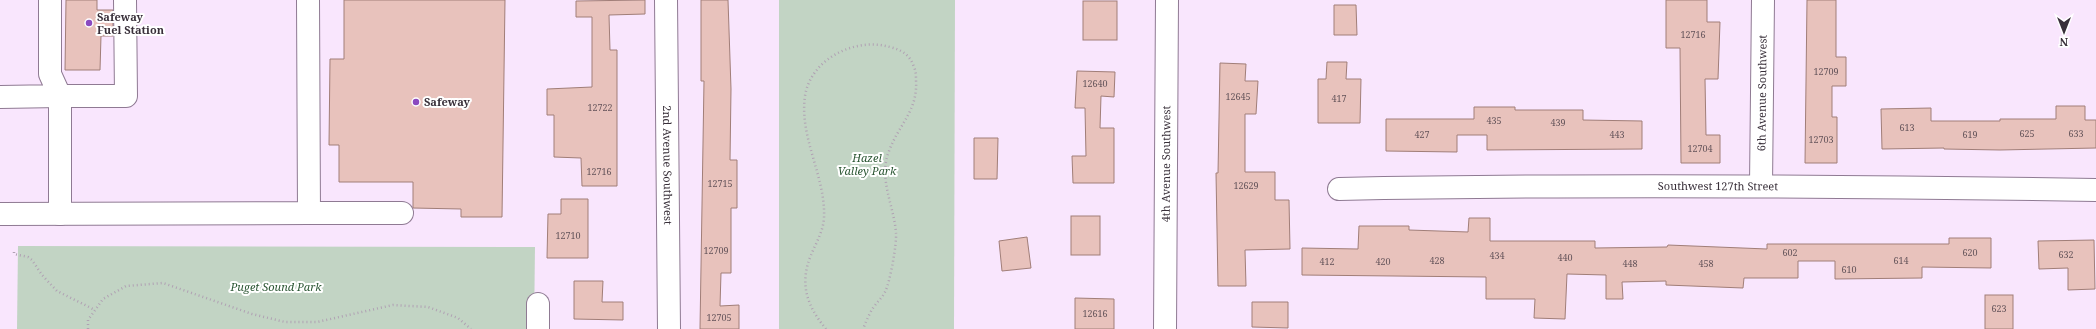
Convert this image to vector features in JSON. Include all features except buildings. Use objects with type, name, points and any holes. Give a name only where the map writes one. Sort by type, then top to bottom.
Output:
[{"type":"street","points":[[50,0],[50,74],[60,96],[60,214]]},
{"type":"street","points":[[0,97],[126,96],[125,0]]},
{"type":"street","points":[[308,0],[309,213]]},
{"type":"street","name":"2nd Avenue Southwest","points":[[666,0],[669,329]]},
{"type":"street","name":"4th Avenue Southwest","points":[[1165,329],[1167,0]]},
{"type":"street","name":"6th Avenue Southwest","points":[[1761,185],[1763,0]]},
{"type":"street","name":"Southwest 127th Street","points":[[1339,189],[1496,186],[1761,185],[2096,190]]},
{"type":"street","points":[[0,214],[402,213]]},
{"type":"street","points":[[538,304],[538,329]]},
{"type":"path","points":[[826,329],[809,305],[804,289],[804,275],[811,255],[819,240],[824,219],[823,202],[804,113],[806,94],[813,77],[822,63],[836,53],[850,47],[871,44],[894,48],[908,55],[915,68],[916,88],[914,105],[889,151],[885,168],[885,178],[896,234],[888,285],[886,291],[872,309],[863,329]]},
{"type":"path","points":[[14,252],[14,254],[28,257],[32,260],[42,275],[57,291],[95,310]]},
{"type":"path","points":[[88,329],[88,320],[103,299],[126,286],[163,283],[252,314],[285,322],[317,322],[357,311],[393,305],[428,307],[458,318],[471,329]]},
{"type":"green space","name":"Hazel Valley Park","points":[[779,0],[955,0],[954,329],[779,329]]},
{"type":"green space","name":"Puget Sound Park","points":[[18,246],[535,247],[534,329],[17,329]]},
{"type":"place","name":"Safeway Fuel Station","points":[[89,23]]},
{"type":"place","name":"Safeway","points":[[416,102]]}]
